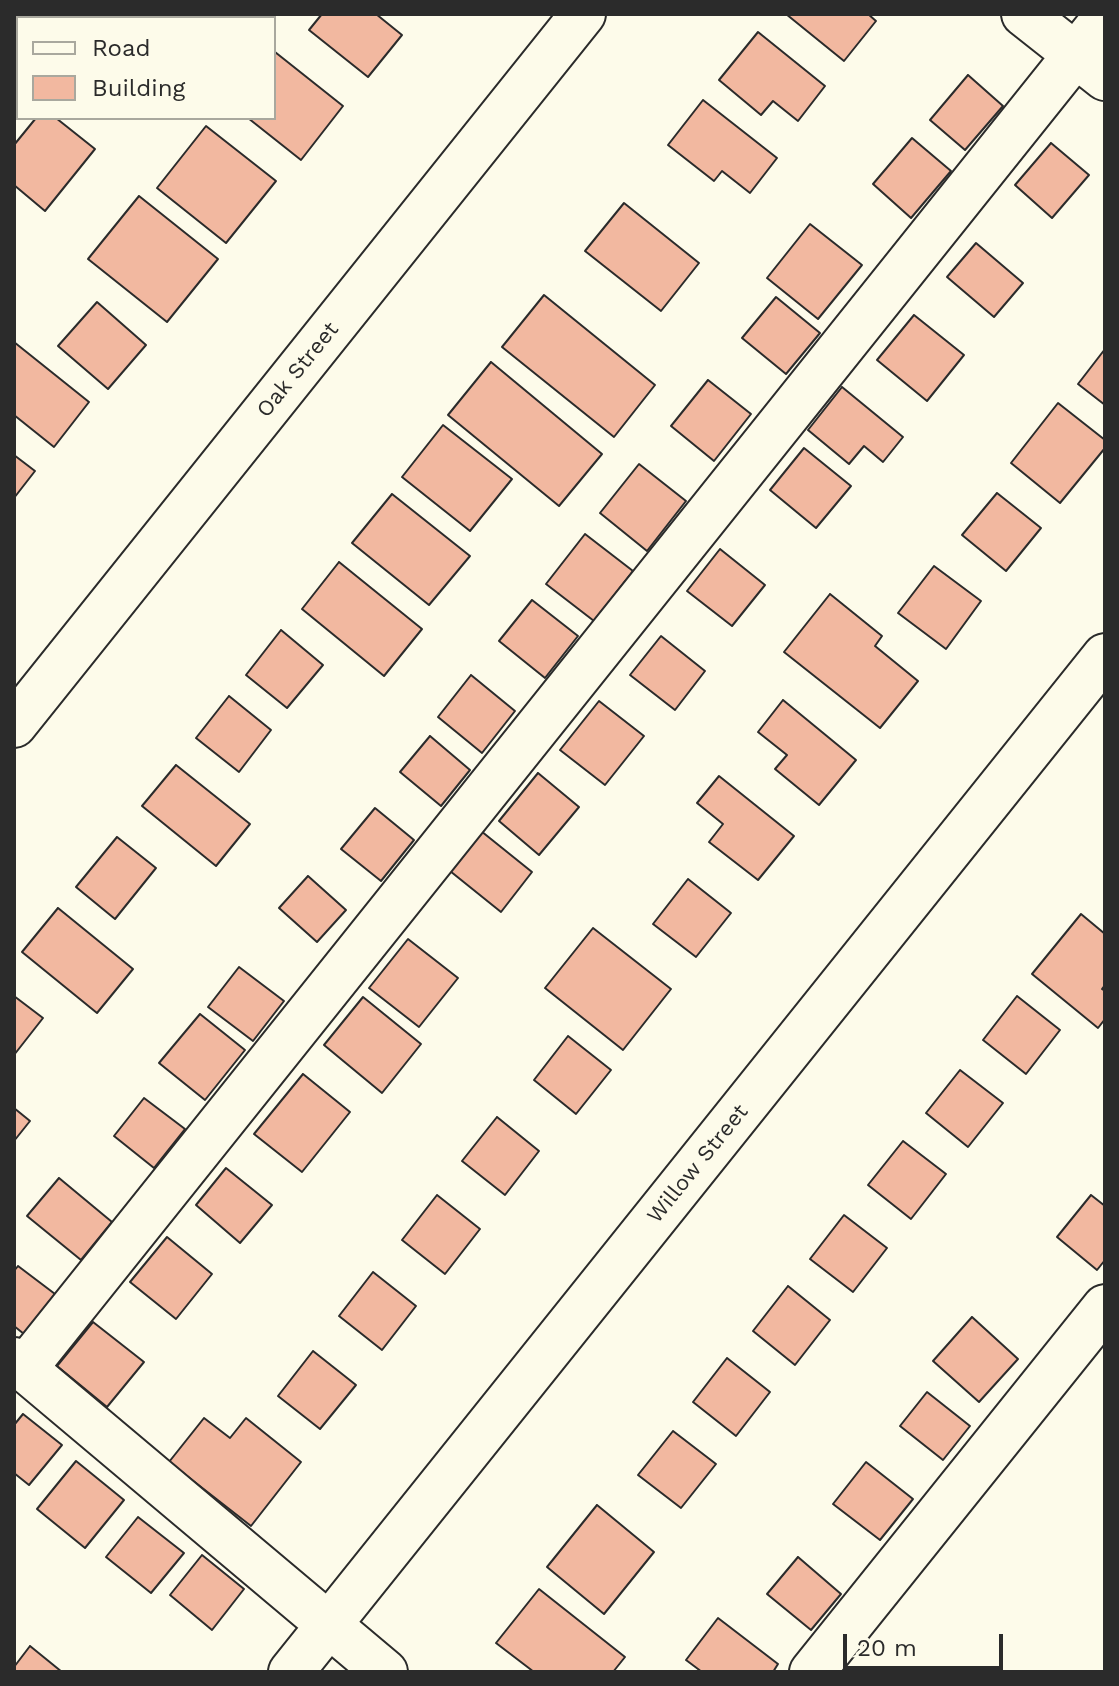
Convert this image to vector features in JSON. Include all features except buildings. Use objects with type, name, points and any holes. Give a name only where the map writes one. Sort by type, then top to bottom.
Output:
[{"type":"street","name":"Oak Street","points":[[14,725],[583,14]]},
{"type":"street","points":[[1024,14],[1090,67]]},
{"type":"street","points":[[385,1672],[19,1365],[1090,67],[1105,18]]},
{"type":"street","name":"Willow Street","points":[[291,1672],[1105,656]]},
{"type":"street","points":[[812,1672],[1105,1307]]}]
